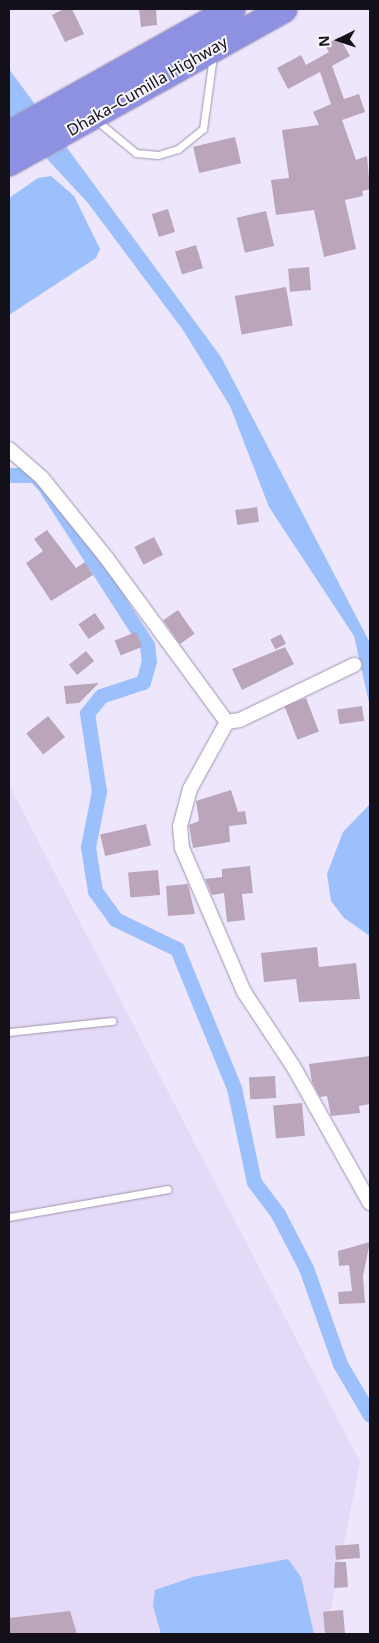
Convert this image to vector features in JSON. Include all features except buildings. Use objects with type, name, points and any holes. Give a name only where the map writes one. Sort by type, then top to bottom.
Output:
[{"type":"highway","name":"Dhaka–Cumilla Highway","points":[[9,134],[232,9]]},
{"type":"highway","name":"Dhaka–Cumilla Highway","points":[[13,161],[284,9]]},
{"type":"street","points":[[9,450],[42,478],[105,556],[227,722]]},
{"type":"street","points":[[227,722],[240,720],[354,665]]},
{"type":"street","points":[[227,722],[190,789],[180,826],[182,848],[244,992],[293,1066],[370,1203]]},
{"type":"lane","points":[[83,122],[136,153],[158,155],[178,149],[203,129],[214,48]]},
{"type":"lane","points":[[9,1032],[112,1021]]},
{"type":"lane","points":[[9,1218],[168,1189]]},
{"type":"shaded area","points":[[9,785],[360,1462],[326,1634],[9,1634]]},
{"type":"water","points":[[9,69],[221,357],[370,643],[370,707],[354,636],[269,507],[230,406],[183,330],[88,203],[9,118]]},
{"type":"water","points":[[51,176],[74,196],[100,249],[96,258],[9,315],[9,198],[38,178]]},
{"type":"water","points":[[370,804],[370,936],[344,918],[331,901],[327,874],[343,832]]},
{"type":"water","points":[[288,1559],[301,1577],[314,1634],[161,1634],[153,1606],[155,1590],[193,1577]]},
{"type":"waterway","points":[[9,475],[35,475],[44,485],[147,645],[149,661],[143,682],[101,696],[87,713],[99,791],[88,847],[95,891],[115,919],[177,949],[234,1088],[254,1182],[278,1214],[306,1268],[340,1364],[370,1415]]}]
